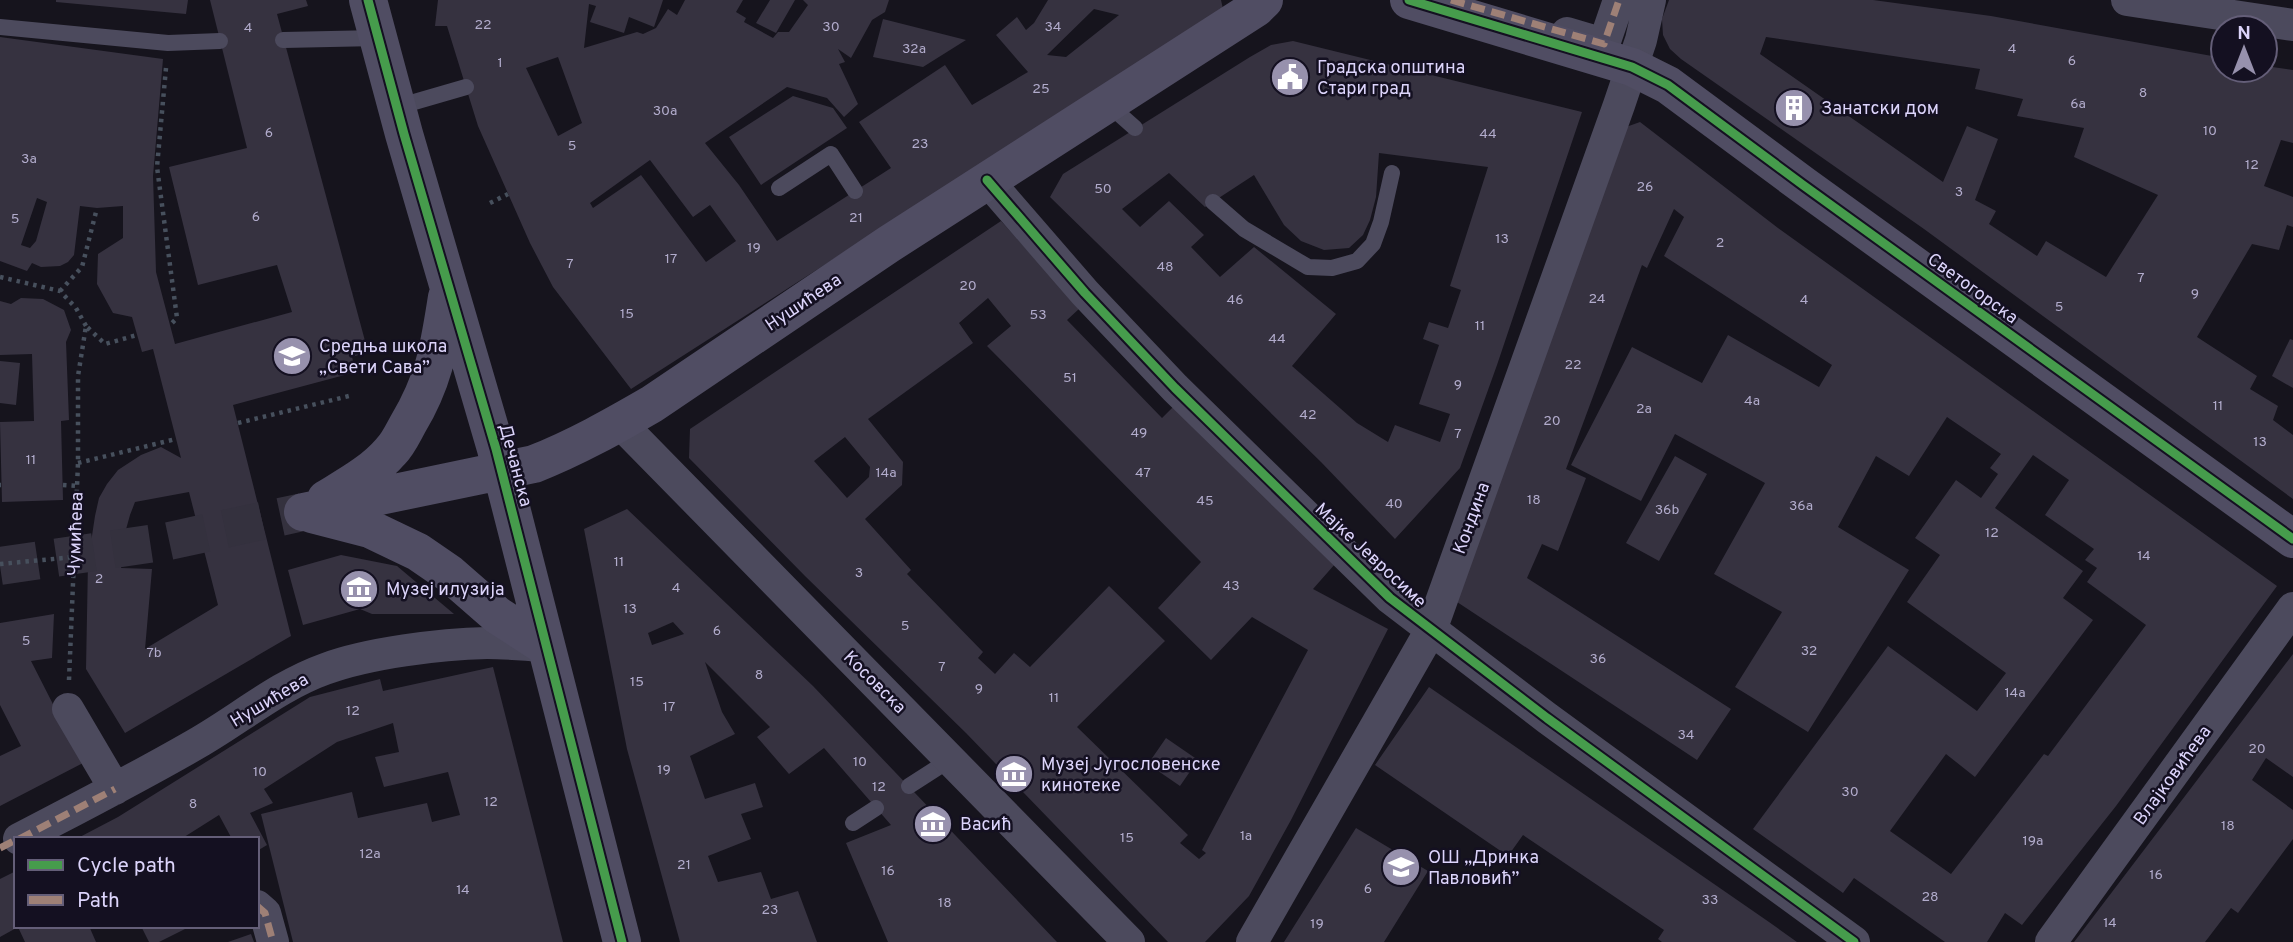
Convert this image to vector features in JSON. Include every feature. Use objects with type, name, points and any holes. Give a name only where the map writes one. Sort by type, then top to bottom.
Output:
[{"type":"street","name":"Дечанска","points":[[368,0],[502,471],[622,942]]},
{"type":"street","name":"Нушићева","points":[[303,512],[502,471],[553,456],[620,423],[652,404],[885,237],[987,180],[1256,8],[1264,0]]},
{"type":"street","name":"Светогорска","points":[[1409,0],[1632,67],[1658,78],[2293,539]]},
{"type":"street","points":[[1451,0],[1604,44],[1619,0]]},
{"type":"street","name":"Кондина","points":[[1252,942],[1431,630],[1632,67],[1650,0]]},
{"type":"street","points":[[2127,0],[2293,25]]},
{"type":"street","name":"Мајке Јевросиме","points":[[987,180],[1086,293],[1175,388],[1390,598],[1547,718],[1854,942]]},
{"type":"street","points":[[303,512],[360,479],[392,451],[401,437],[429,384],[438,355],[449,284]]},
{"type":"street","name":"Косовска","points":[[620,423],[1129,942]]},
{"type":"street","points":[[303,512],[370,529],[418,552],[450,574],[497,615],[545,646]]},
{"type":"street","name":"Влајковићева","points":[[2051,942],[2293,608]]},
{"type":"street","name":"Нушићева","points":[[21,837],[115,789],[203,740],[293,683],[323,669],[376,656],[426,649],[486,643],[545,646]]},
{"type":"street","points":[[68,709],[115,789]]},
{"type":"street","points":[[259,908],[265,913],[273,942]]},
{"type":"lane","points":[[0,27],[168,43],[220,41]]},
{"type":"lane","points":[[283,40],[378,38]]},
{"type":"lane","points":[[397,107],[466,87]]},
{"type":"lane","points":[[1106,103],[1135,128]]},
{"type":"lane","points":[[779,187],[831,154],[855,191]]},
{"type":"lane","points":[[1213,202],[1244,229],[1308,267],[1332,268],[1357,261],[1373,244],[1392,173]]},
{"type":"lane","points":[[909,786],[951,759]]},
{"type":"lane","points":[[853,823],[876,808]]},
{"type":"path","points":[[168,43],[158,167],[177,318],[170,325]]},
{"type":"path","points":[[490,203],[508,194]]},
{"type":"path","points":[[60,291],[82,267],[97,208]]},
{"type":"path","points":[[0,276],[60,291],[76,308],[86,326],[105,344],[137,335]]},
{"type":"path","points":[[238,423],[349,396]]},
{"type":"path","points":[[78,463],[176,439]]},
{"type":"path","points":[[63,485],[77,486]]},
{"type":"path","points":[[0,564],[74,557]]},
{"type":"building","points":[[56,0],[188,0],[186,14]]},
{"type":"building","points":[[210,0],[306,0],[308,6],[277,14],[368,352],[352,357],[356,372],[233,405],[291,636],[125,733],[86,669],[88,562],[95,516],[99,498],[118,470],[141,455],[161,447],[181,458],[153,349],[142,352],[132,317],[113,313],[97,284],[98,254],[123,238],[123,206],[80,206],[74,255],[60,266],[41,267],[32,263],[27,271],[0,261],[0,37],[163,59],[153,176],[156,272],[175,344],[292,312],[277,265],[198,285],[169,167],[247,148]],"holes":[[[37,198],[47,202],[36,241],[30,248],[21,245]],[[189,492],[218,605],[145,649],[152,569],[121,568],[130,515],[135,502]]]},
{"type":"building","points":[[438,0],[663,0],[654,27],[629,17],[624,33],[590,22],[596,6],[589,4],[584,48],[637,32],[643,34],[656,28],[668,9],[677,15],[685,0],[743,0],[736,12],[746,18],[744,22],[773,38],[778,32],[789,32],[808,5],[803,0],[889,0],[885,12],[872,20],[851,58],[838,49],[845,62],[839,64],[858,104],[844,117],[827,98],[787,87],[705,143],[739,185],[777,241],[891,168],[859,122],[945,65],[972,105],[1028,72],[996,35],[1017,17],[1026,30],[1034,23],[1048,0],[1221,0],[1223,9],[631,389],[553,287],[530,243],[478,126],[447,26],[435,26]],"holes":[[[1094,9],[1119,15],[1066,57],[1047,55]],[[558,57],[582,123],[558,136],[526,68]],[[650,160],[693,217],[710,205],[736,241],[706,262],[641,175],[593,208],[590,203]]]},
{"type":"building","points":[[770,0],[795,0],[776,33],[756,23]]},
{"type":"building","points":[[1669,0],[1873,0],[1991,16],[2209,55],[2209,84],[2279,84],[2279,68],[2293,70],[2293,143],[2281,140],[2264,186],[2293,197],[2293,227],[2287,225],[2279,250],[2252,244],[2197,337],[2257,376],[2250,389],[2278,406],[2273,420],[2293,435],[2293,499],[1924,229],[1681,59],[1670,49],[1663,35],[1662,19]],"holes":[[[1766,37],[1980,69],[1975,89],[2023,99],[2017,116],[2084,128],[2074,157],[2158,195],[2106,277],[2046,241],[2037,256],[1989,224],[1996,211],[1975,200],[1998,139],[1967,126],[1943,182],[1760,54]]]},
{"type":"building","points":[[883,19],[966,40],[923,67],[873,57]]},
{"type":"building","points":[[1293,41],[1582,112],[1460,468],[1395,539],[1321,462],[1050,197],[1063,174],[1271,45]],"holes":[[[1379,153],[1488,167],[1450,286],[1461,290],[1448,328],[1429,322],[1423,339],[1439,345],[1419,404],[1450,414],[1440,442],[1395,425],[1388,442],[1357,423],[1292,366],[1336,314],[1254,247],[1220,277],[1191,247],[1204,235],[1169,201],[1140,227],[1122,209],[1169,173],[1205,207],[1254,175],[1284,225],[1301,241],[1324,250],[1349,248],[1363,235],[1370,220],[1376,197]]]},
{"type":"building","points":[[793,96],[833,108],[847,128],[761,185],[729,137]]},
{"type":"building","points":[[1640,122],[1778,228],[2277,586],[2116,806],[2022,925],[2005,913],[1987,942],[1945,942],[1854,878],[1843,893],[1753,829],[1888,646],[1977,711],[2006,673],[1907,602],[1940,555],[1915,538],[1956,480],[1981,498],[1998,474],[1990,468],[2001,454],[1947,417],[1909,476],[1876,456],[1838,527],[1909,570],[1808,732],[1735,687],[1782,612],[1714,574],[1765,483],[1675,434],[1641,501],[1571,465],[1632,347],[1702,383],[1728,335],[1819,387],[1832,365],[1664,256],[1684,217],[1674,209],[1647,268],[1642,265],[1566,469],[1586,478],[1558,551],[1542,544],[1527,578],[1731,709],[1697,760],[1454,600],[1626,127]],"holes":[[[2033,455],[2069,480],[2045,515],[2094,549],[2085,560],[2097,568],[2087,582],[2146,625],[2048,756],[2044,754],[1951,874],[1890,831],[1946,754],[1975,777],[2093,620],[2063,598],[2083,571],[1995,508]]]},
{"type":"building","points":[[1001,221],[1080,308],[1067,320],[1162,418],[1175,405],[1335,564],[1313,589],[1388,629],[1291,820],[1249,896],[1205,942],[1168,942],[966,733],[689,458],[690,429]],"holes":[[[988,298],[1011,326],[987,346],[1201,562],[1158,608],[1211,660],[1252,617],[1308,650],[1202,850],[1206,853],[1199,859],[1180,843],[1188,835],[1077,727],[1165,641],[1109,586],[1030,667],[1014,653],[995,674],[978,658],[983,652],[907,574],[911,570],[865,519],[902,485],[903,462],[868,419],[973,343],[959,323]],[[845,437],[870,467],[869,477],[847,498],[814,461]]]},
{"type":"building","points":[[21,298],[43,299],[64,310],[71,330],[66,342],[69,420],[61,421],[63,500],[2,502],[0,422],[34,421],[32,354],[0,355],[0,301],[11,304]]},
{"type":"building","points":[[2290,339],[2293,340],[2293,388],[2272,376]]},
{"type":"building","points":[[0,361],[20,363],[16,405],[0,403]]},
{"type":"building","points":[[1675,456],[1707,474],[1659,561],[1626,543]]},
{"type":"building","points":[[627,509],[813,686],[1057,942],[888,942],[846,843],[891,825],[824,748],[789,774],[757,737],[770,727],[705,662],[722,712],[735,734],[690,756],[705,799],[755,783],[763,807],[741,814],[751,839],[708,856],[718,882],[761,872],[771,899],[798,891],[817,942],[680,942],[627,749],[584,529]],"holes":[[[673,622],[684,634],[652,645],[648,633]]]},
{"type":"building","name":"Музеј илузија","points":[[341,555],[397,566],[454,614],[372,614],[360,609],[303,625],[288,570]]},
{"type":"building","points":[[54,614],[52,658],[31,661],[83,763],[0,806],[0,756],[21,746],[0,705],[0,623]]},
{"type":"building","points":[[2293,654],[2293,777],[2266,758],[2252,780],[2293,810],[2293,839],[2238,913],[2231,908],[2205,942],[2074,942]]},
{"type":"building","points":[[493,667],[563,942],[293,942],[261,814],[352,792],[358,818],[427,803],[432,822],[460,815],[448,772],[384,787],[375,757],[399,752],[393,723],[337,742],[264,789],[273,803],[250,813],[267,845],[259,850],[259,837],[231,837],[219,815],[184,837],[80,837],[118,817],[310,697],[380,679],[383,691]]},
{"type":"building","points":[[1429,687],[1797,942],[1662,942],[1658,939],[1664,930],[1523,835],[1508,856],[1375,765]]},
{"type":"building","points":[[1166,738],[1198,760],[1180,786],[1148,764]]},
{"type":"building","points":[[1356,828],[1428,871],[1384,942],[1284,942]]},
{"type":"building","points":[[14,872],[14,928],[16,928],[0,937],[0,879]]},
{"type":"building","points":[[18,928],[90,928],[96,942],[25,942]]},
{"type":"building","points":[[142,928],[187,928],[159,942],[149,942]]},
{"type":"building","points":[[251,934],[254,942],[228,942]]},
{"type":"tunnel","points":[[0,566],[169,541],[303,512]]},
{"type":"marked path","points":[[1451,0],[1604,44],[1619,0]]},
{"type":"marked path","points":[[23,837],[115,789]]},
{"type":"marked path","points":[[0,848],[14,841]]},
{"type":"marked path","points":[[259,908],[265,913],[273,942]]},
{"type":"cycle path","points":[[368,0],[404,134],[496,449],[622,942]]},
{"type":"cycle path","points":[[1409,0],[1632,67],[1668,85],[2293,539]]},
{"type":"cycle path","points":[[987,180],[1085,293],[1175,388],[1390,598],[1547,718],[1854,942]]},
{"type":"place","name":"Градска општина Стари град","points":[[1290,77]]},
{"type":"place","name":"Занатски дом","points":[[1794,108]]},
{"type":"place","name":"Средња школа „Свети Сава”","points":[[292,356]]},
{"type":"place","name":"Музеј илузија","points":[[359,589]]},
{"type":"place","name":"Музеј Југословенске кинотеке","points":[[1014,774]]},
{"type":"place","name":"Васић","points":[[933,824]]},
{"type":"place","name":"ОШ „Дринка Павловић”","points":[[1401,867]]}]
